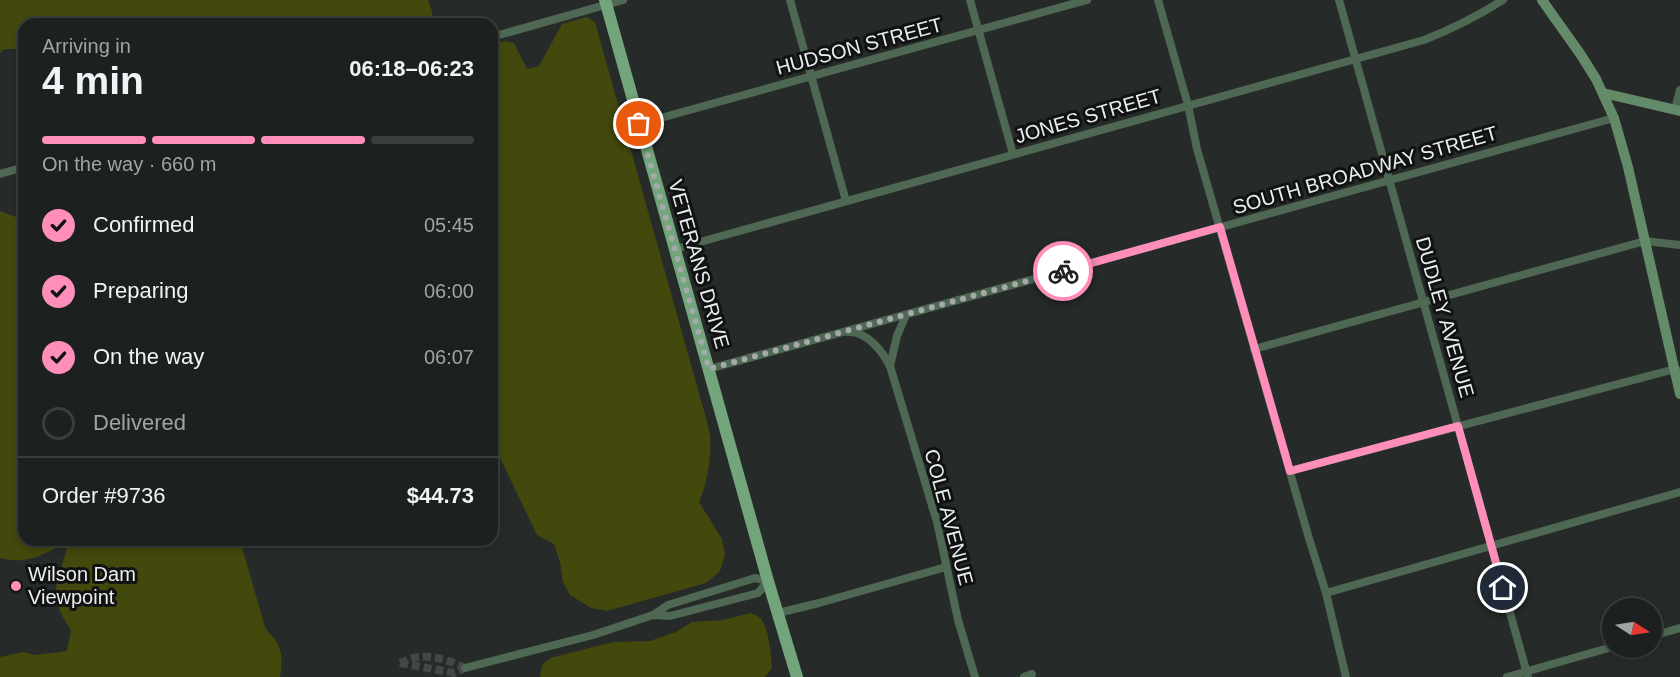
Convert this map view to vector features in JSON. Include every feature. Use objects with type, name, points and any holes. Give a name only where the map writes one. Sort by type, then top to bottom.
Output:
[{"type":"main road","points":[[1542,0],[1581,55],[1603,93],[1614,118],[1677,370],[1680,394]]},
{"type":"main road","name":"VETERANS DRIVE","points":[[606,2],[797,677]]},
{"type":"main road","points":[[1603,93],[1678,110]]},
{"type":"street","points":[[498,35],[606,2],[623,0]]},
{"type":"street","points":[[790,0],[846,201]]},
{"type":"street","points":[[970,0],[1013,154]]},
{"type":"street","name":"HUDSON STREET","points":[[639,124],[1087,0]]},
{"type":"street","points":[[1158,0],[1188,105],[1197,149],[1326,593],[1346,677]]},
{"type":"street","name":"DUDLEY AVENUE","points":[[1339,0],[1528,674]]},
{"type":"street","name":"JONES STREET","points":[[675,249],[1424,40],[1467,22],[1503,0]]},
{"type":"street","points":[[1678,110],[1680,90]]},
{"type":"street","name":"SOUTH BROADWAY STREET","points":[[709,369],[1614,118]]},
{"type":"street","points":[[0,174],[18,169]]},
{"type":"street","points":[[1254,349],[1645,241],[1680,245]]},
{"type":"street","points":[[890,366],[897,336],[906,315]]},
{"type":"street","name":"COLE AVENUE","points":[[841,333],[854,332],[870,341],[883,354],[895,378],[937,522],[958,620],[975,677]]},
{"type":"street","points":[[1290,471],[1677,370]]},
{"type":"street","points":[[1326,593],[1680,492]]},
{"type":"street","points":[[778,613],[946,567]]},
{"type":"street","points":[[465,668],[593,634],[652,615],[668,605],[754,578],[768,581]]},
{"type":"street","points":[[652,615],[670,616],[758,592],[768,581]]},
{"type":"street","points":[[1662,633],[1680,628]]},
{"type":"street","points":[[1508,677],[1528,674],[1602,650]]},
{"type":"green space","points":[[0,0],[428,0],[432,11],[433,18],[18,18],[18,49],[4,49],[0,53]]},
{"type":"green space","points":[[587,17],[595,22],[706,418],[710,437],[710,462],[699,502],[722,539],[725,555],[720,571],[706,583],[607,611],[591,608],[570,595],[563,582],[554,544],[537,535],[498,454],[498,43],[505,41],[514,43],[527,69],[539,66],[562,24]]},
{"type":"green space","points":[[0,211],[18,218],[18,546],[60,546],[28,559],[0,558]]},
{"type":"green space","points":[[67,546],[242,546],[265,627],[279,647],[282,664],[280,677],[0,677],[0,657],[23,652],[35,655],[67,651],[71,630],[63,617],[56,596],[58,577]]},
{"type":"green space","points":[[750,613],[759,617],[767,633],[772,668],[765,677],[540,677],[542,665],[550,658],[613,642],[650,641],[676,632],[692,622],[723,620]]},
{"type":"tunnel","points":[[400,663],[418,657],[430,657],[465,668]]},
{"type":"tunnel","points":[[400,663],[454,673],[465,668]]},
{"type":"way so far","points":[[639,124],[709,369],[1063,271]]},
{"type":"place","name":"Wilson Dam Viewpoint","points":[[16,586]]},
{"type":"route","points":[[1063,271],[1220,227],[1290,471],[1458,426],[1503,588]]}]
